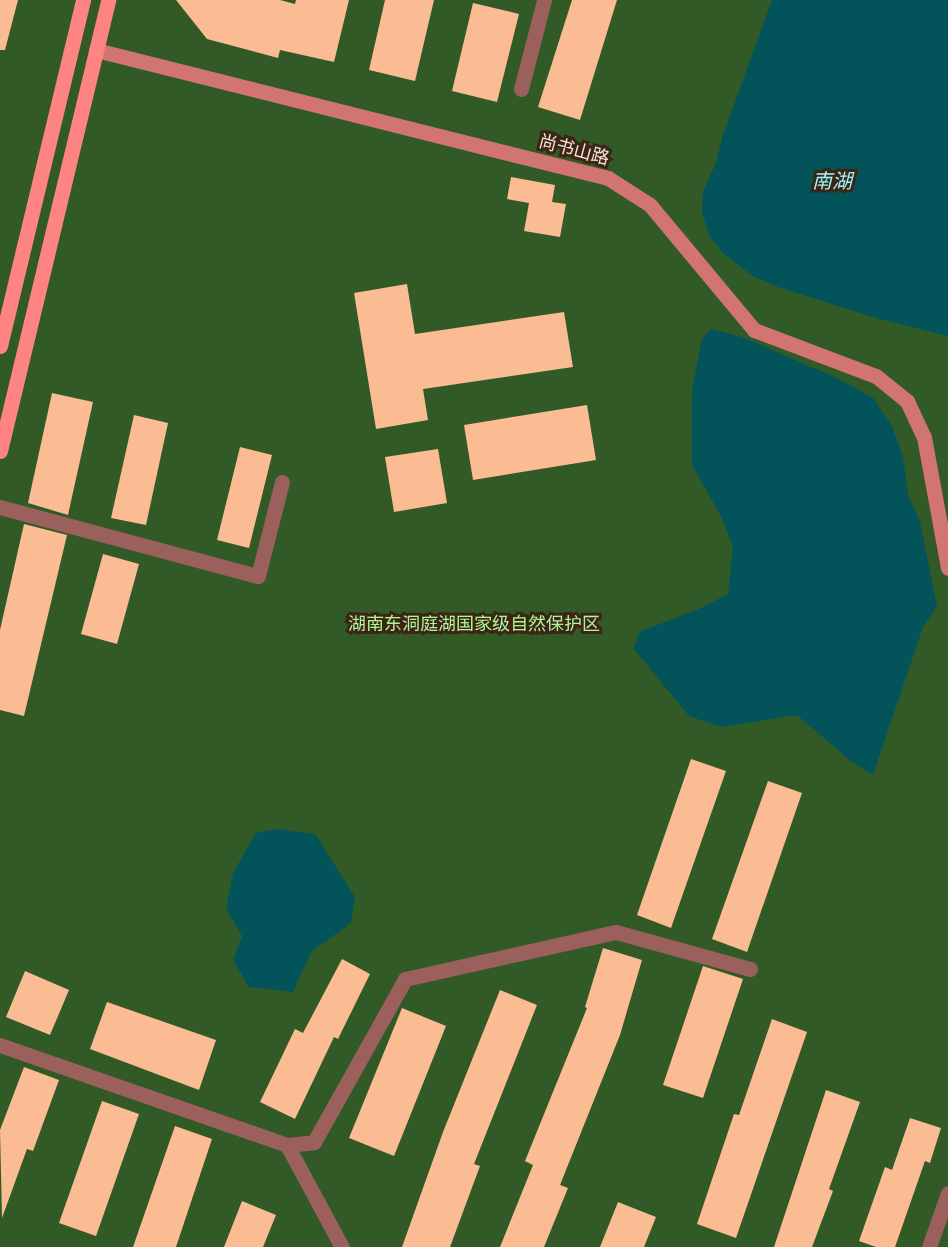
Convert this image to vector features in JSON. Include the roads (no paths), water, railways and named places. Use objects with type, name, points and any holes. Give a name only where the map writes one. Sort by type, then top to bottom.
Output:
[{"type":"main road","points":[[0,346],[83,0]]},
{"type":"main road","points":[[0,451],[108,0]]},
{"type":"street","points":[[521,89],[544,0]]},
{"type":"street","name":"尚书山路","points":[[96,50],[608,178],[650,205],[754,330],[876,376],[907,401],[924,437],[948,568]]},
{"type":"street","points":[[0,507],[258,576],[282,482]]},
{"type":"street","points":[[0,1045],[287,1145],[314,1142],[405,979],[616,932],[750,969]]},
{"type":"street","points":[[287,1145],[342,1247]]},
{"type":"street","points":[[929,1247],[948,1193]]},
{"type":"water","name":"南湖","points":[[772,0],[948,0],[948,336],[876,318],[775,286],[751,275],[724,254],[710,237],[702,213],[703,191],[716,163],[723,135]]},
{"type":"water","points":[[711,329],[745,338],[839,379],[873,398],[891,424],[903,456],[908,495],[920,522],[937,606],[923,627],[873,775],[851,761],[797,715],[721,727],[689,716],[634,649],[639,632],[701,608],[728,594],[733,547],[721,516],[692,465],[692,390],[702,338]]},
{"type":"water","points":[[277,829],[315,834],[355,897],[351,923],[311,952],[293,992],[249,987],[233,960],[242,936],[226,908],[233,873],[256,833]]},
{"type":"park label","name":"湖南东洞庭湖国家级自然保护区","points":[[474,624]]}]
